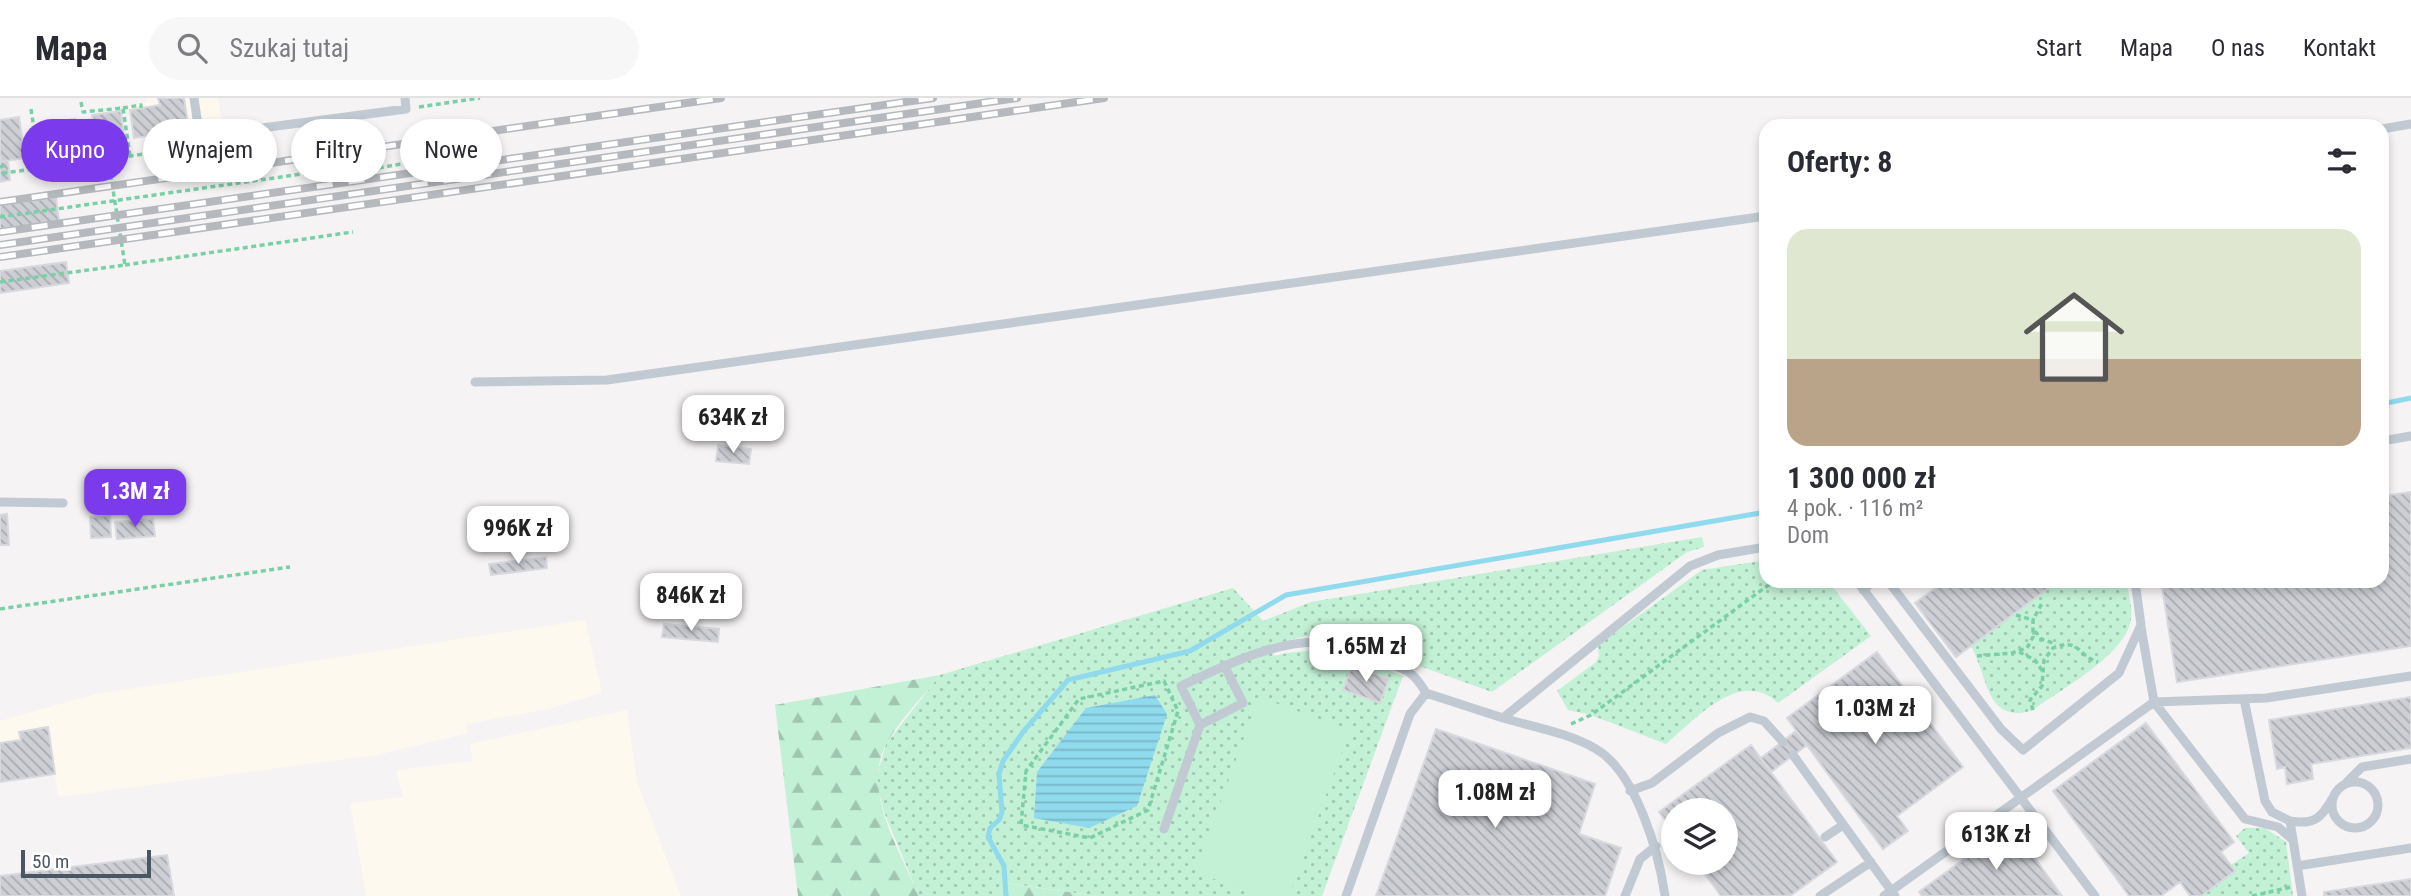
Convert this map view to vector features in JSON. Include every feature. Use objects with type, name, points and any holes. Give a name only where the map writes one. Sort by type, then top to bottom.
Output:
[{"type":"lane","points":[[194,98],[197,119]]},
{"type":"lane","points":[[277,127],[406,108],[405,98]]},
{"type":"lane","points":[[2389,128],[2411,124]]},
{"type":"lane","points":[[475,382],[607,380],[1759,217]]},
{"type":"lane","points":[[2389,440],[2411,436]]},
{"type":"lane","points":[[0,502],[63,503]]},
{"type":"lane","points":[[1503,718],[1690,566],[1718,555],[1759,548]]},
{"type":"lane","points":[[1865,588],[1863,590],[2095,896]]},
{"type":"lane","points":[[1893,588],[2001,729],[2023,750],[2119,673],[2141,625]]},
{"type":"lane","points":[[2136,588],[2154,702],[2245,818],[2278,827],[2293,840]]},
{"type":"lane","points":[[1200,724],[1181,686],[1224,665],[1285,647],[1315,642],[1342,644],[1415,673],[1426,693],[1554,733],[1598,750],[1611,762],[1630,791],[1656,846],[1665,896]]},
{"type":"lane","points":[[1164,829],[1200,724],[1243,703],[1224,665]]},
{"type":"lane","points":[[1793,755],[1871,862],[1890,894],[2019,796],[2154,702],[2244,699],[2411,676]]},
{"type":"lane","points":[[1346,896],[1410,714],[1426,693]]},
{"type":"lane","points":[[2244,699],[2265,801],[2272,813],[2290,821],[2313,822],[2324,814],[2333,797],[2362,767],[2411,758]]},
{"type":"lane","points":[[1630,791],[1652,783],[1718,733],[1750,717],[1764,721],[1783,742]]},
{"type":"lane","points":[[2333,797],[2334,815],[2345,826],[2362,827],[2372,820],[2378,808],[2375,793],[2361,782],[2346,784]]},
{"type":"lane","points":[[2290,821],[2302,896]]},
{"type":"lane","points":[[1825,837],[1843,825]]},
{"type":"lane","points":[[1625,896],[1640,859],[1656,846]]},
{"type":"lane","points":[[2297,866],[2411,848]]},
{"type":"lane","points":[[1820,896],[1871,862]]},
{"type":"path","points":[[406,108],[480,98]]},
{"type":"path","points":[[81,102],[83,112],[141,105],[141,108]]},
{"type":"path","points":[[123,108],[130,156],[143,154]]},
{"type":"path","points":[[31,109],[32,119]]},
{"type":"path","points":[[0,217],[323,171],[349,173],[400,164]]},
{"type":"path","points":[[0,167],[3,166],[2,173],[21,171]]},
{"type":"path","points":[[112,182],[125,265]]},
{"type":"path","points":[[0,282],[354,232]]},
{"type":"path","points":[[0,609],[290,567]]},
{"type":"path","points":[[1554,733],[1591,715],[1764,588]]},
{"type":"path","points":[[2019,652],[2031,641],[2033,620],[2042,603]]},
{"type":"path","points":[[2016,615],[2033,620]]},
{"type":"path","points":[[2033,629],[2047,643],[2077,646],[2087,657],[2098,662]]},
{"type":"path","points":[[2033,709],[2030,700],[2042,686],[2044,660],[2048,652],[2060,645]]},
{"type":"path","points":[[1977,656],[2019,652],[2035,660],[2044,676]]},
{"type":"path","points":[[1164,681],[1178,711],[1147,810],[1090,838],[1021,825],[1026,771],[1079,699],[1164,681]]},
{"type":"path","points":[[2252,896],[2301,885]]},
{"type":"shaded area","points":[[147,98],[218,98],[222,119],[143,119],[143,137],[134,138],[129,105],[147,102]]},
{"type":"shaded area","points":[[585,620],[602,693],[548,709],[467,724],[468,733],[377,755],[59,797],[54,774],[0,782],[0,721],[95,694]]},
{"type":"shaded area","points":[[627,710],[637,782],[681,896],[366,896],[350,803],[403,797],[396,770],[472,761],[470,744]]},
{"type":"green space","points":[[1702,537],[1704,547],[1687,552],[1492,692],[1339,637],[1307,636],[1270,645],[1274,656],[1309,651],[1340,654],[1403,676],[1322,896],[1097,896],[1007,883],[1006,896],[919,896],[884,812],[876,780],[886,744],[940,675],[1233,588],[1263,621],[1311,602]]},
{"type":"green space","points":[[1759,561],[1759,588],[1833,588],[1871,636],[1778,703],[1763,693],[1749,691],[1734,694],[1704,711],[1666,744],[1591,715],[1568,710],[1557,691],[1596,662],[1599,656],[1598,645],[1702,570]]},
{"type":"green space","points":[[2049,588],[2127,588],[2131,619],[2127,632],[2118,645],[2091,670],[2033,710],[2018,713],[2006,711],[1997,705],[1971,646]]},
{"type":"green space","points":[[940,675],[898,725],[887,743],[880,761],[878,781],[886,821],[919,896],[798,896],[775,705]]},
{"type":"green space","points":[[1259,697],[1350,730],[1289,896],[1260,896],[1195,872]]},
{"type":"green space","points":[[2245,828],[2265,828],[2286,842],[2293,896],[2201,896],[2235,871],[2231,865],[2249,853],[2236,836]]},
{"type":"green space","points":[[1006,883],[1097,896],[1006,896]]},
{"type":"water","points":[[1155,695],[1167,714],[1137,806],[1089,828],[1034,818],[1037,772],[1086,708]]},
{"type":"building","points":[[158,98],[184,98],[187,119],[143,119],[143,137],[134,138],[130,110],[160,105]]},
{"type":"building","points":[[121,111],[122,119],[93,119],[92,115]]},
{"type":"building","points":[[19,117],[21,159],[0,162],[0,120]]},
{"type":"building","points":[[8,161],[10,180],[0,182],[0,162]]},
{"type":"building","points":[[56,197],[59,221],[0,229],[0,205]]},
{"type":"building","points":[[66,262],[69,283],[0,293],[0,271]]},
{"type":"building","points":[[718,445],[751,449],[749,464],[716,461]]},
{"type":"building","points":[[2411,492],[2411,646],[2177,682],[2162,588],[2389,588],[2389,495]]},
{"type":"building","points":[[7,514],[9,545],[0,545],[0,515]]},
{"type":"building","points":[[110,516],[111,537],[91,538],[90,517]]},
{"type":"building","points":[[153,519],[155,536],[117,539],[115,522]]},
{"type":"building","points":[[546,557],[547,568],[491,575],[489,564]]},
{"type":"building","points":[[1935,588],[2049,588],[1956,657],[1915,603]]},
{"type":"building","points":[[664,624],[719,629],[718,642],[662,637]]},
{"type":"building","points":[[1877,652],[1963,767],[1897,816],[1908,831],[1883,849],[1787,718]]},
{"type":"building","points":[[1352,665],[1389,679],[1380,703],[1343,690]]},
{"type":"building","points":[[2411,697],[2411,748],[2311,764],[2313,779],[2287,784],[2285,767],[2277,769],[2269,720]]},
{"type":"building","points":[[2146,723],[2234,842],[2221,852],[2235,871],[2201,896],[2190,896],[2180,882],[2161,896],[2129,896],[2053,791]]},
{"type":"building","points":[[48,727],[55,774],[0,782],[0,743],[21,740],[19,732]]},
{"type":"building","points":[[1436,729],[1595,784],[1579,834],[1621,848],[1605,896],[1376,896]]},
{"type":"building","points":[[1796,731],[1807,745],[1771,772],[1761,758]]},
{"type":"building","points":[[1751,745],[1837,862],[1790,896],[1721,896],[1706,875],[1738,875],[1738,798],[1678,798]]},
{"type":"building","points":[[2011,825],[2062,896],[1922,896],[1919,892]]},
{"type":"building","points":[[167,855],[174,896],[0,896],[0,876]]},
{"type":"building","points":[[2411,879],[2411,896],[2324,896],[2324,892]]},
{"type":"waterway","points":[[2389,403],[2411,398]]},
{"type":"waterway","points":[[1006,896],[1004,866],[988,837],[990,828],[999,820],[1002,812],[999,774],[1003,761],[1023,732],[1068,680],[1190,651],[1286,595],[1759,513]]},
{"type":"railway","points":[[0,202],[721,98]]},
{"type":"railway","points":[[0,232],[933,98]]},
{"type":"railway","points":[[0,245],[1017,98]]},
{"type":"railway","points":[[0,257],[1104,98]]}]
